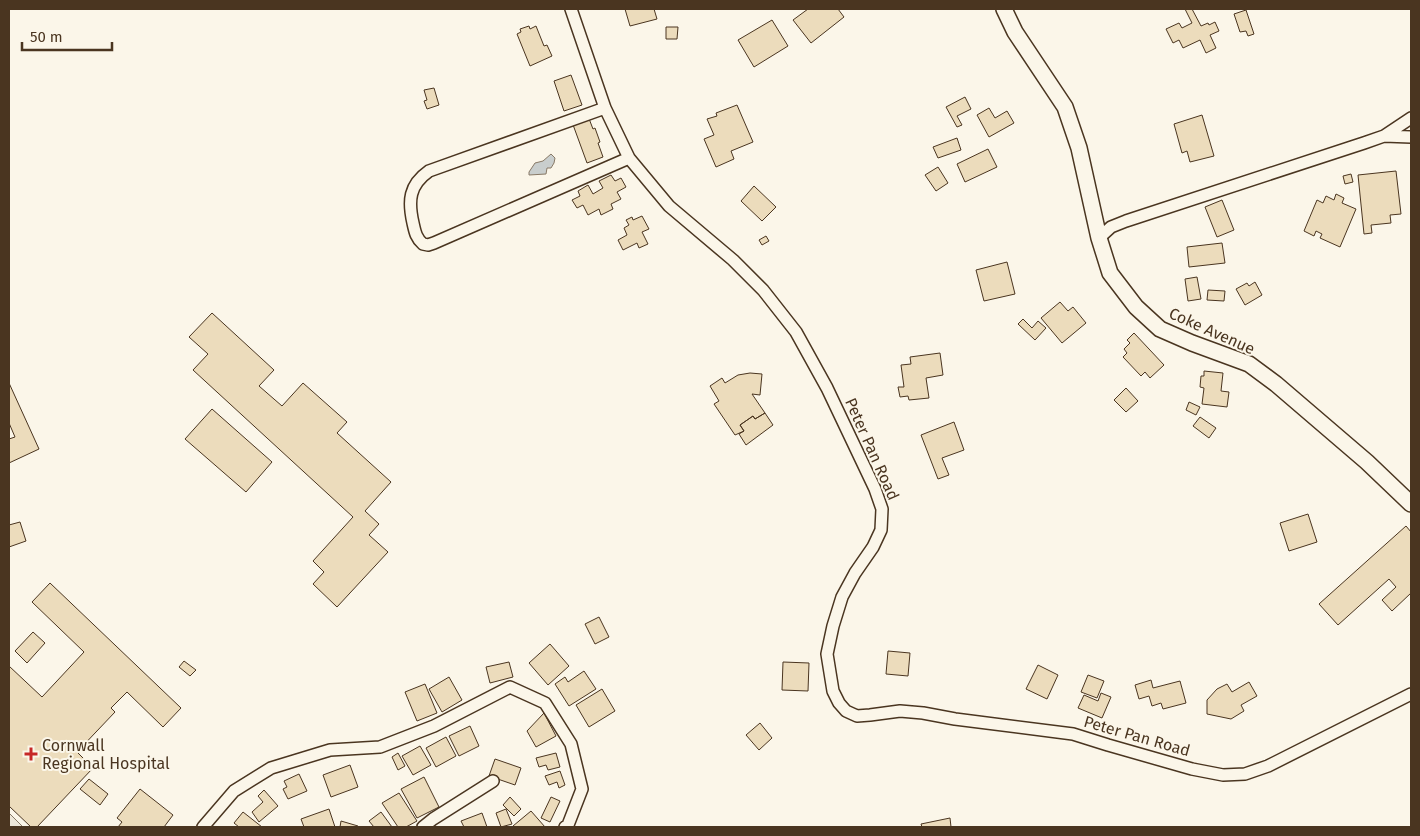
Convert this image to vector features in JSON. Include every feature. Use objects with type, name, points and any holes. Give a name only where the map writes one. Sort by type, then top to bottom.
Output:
[{"type":"street","name":"Peter Pan Road","points":[[571,9],[605,108],[629,158],[669,206],[733,260],[764,290],[796,332],[827,388],[875,489],[882,509],[881,530],[873,547],[855,573],[842,597],[827,654],[833,691],[839,703],[846,711],[857,716],[870,716],[900,711],[916,712],[955,719],[1073,734],[1192,769],[1223,775],[1245,774],[1268,766],[1411,694]]},
{"type":"street","name":"Coke Avenue","points":[[1004,9],[1015,32],[1065,107],[1079,148],[1099,238],[1110,273],[1136,307],[1160,329],[1249,364],[1256,369],[1367,462],[1411,504]]},
{"type":"street","points":[[605,108],[429,171],[418,181],[411,195],[410,209],[416,236],[423,244],[434,243],[629,158]]},
{"type":"street","points":[[1099,238],[1111,227],[1126,221],[1364,144],[1384,136],[1411,118]]},
{"type":"street","points":[[1384,136],[1411,137]]},
{"type":"street","points":[[203,827],[234,791],[271,768],[330,750],[380,747],[434,726],[510,688],[545,703],[571,744],[582,788],[568,825],[565,827]]},
{"type":"street","points":[[423,827],[493,781]]},
{"type":"shaded area","points":[[551,154],[555,158],[554,163],[551,168],[547,168],[546,174],[529,175],[535,163],[543,161]]},
{"type":"shaded area","points":[[9,813],[23,827],[9,827]]},
{"type":"building","points":[[625,9],[654,9],[657,19],[630,26]]},
{"type":"building","points":[[808,9],[838,9],[844,17],[811,43],[793,20]]},
{"type":"building","points":[[1185,9],[1192,9],[1201,26],[1215,22],[1219,31],[1210,35],[1216,48],[1206,53],[1200,40],[1183,48],[1179,40],[1173,43],[1166,29],[1179,23],[1182,28],[1192,23]]},
{"type":"building","points":[[1246,10],[1254,34],[1248,36],[1246,31],[1240,32],[1234,14]]},
{"type":"building","points":[[772,20],[788,46],[754,67],[738,40]]},
{"type":"building","points":[[529,26],[530,29],[536,26],[544,46],[547,45],[552,56],[530,66],[517,34],[521,32],[520,29]]},
{"type":"building","points":[[666,27],[678,27],[677,39],[666,39]]},
{"type":"building","points":[[571,75],[582,105],[564,111],[554,81]]},
{"type":"building","points":[[434,88],[439,105],[427,109],[424,101],[427,100],[424,90]]},
{"type":"building","points":[[965,97],[971,109],[957,116],[962,125],[957,127],[946,107]]},
{"type":"building","points":[[737,105],[753,142],[731,151],[734,159],[716,167],[704,139],[714,135],[707,119],[717,116],[716,113]]},
{"type":"building","points":[[989,108],[995,118],[1007,111],[1014,123],[989,137],[977,115]]},
{"type":"building","points":[[1202,115],[1214,156],[1190,162],[1187,151],[1182,153],[1174,124]]},
{"type":"building","points":[[588,116],[593,129],[595,128],[603,157],[587,163],[572,122]]},
{"type":"building","points":[[957,138],[961,150],[938,158],[933,147]]},
{"type":"building","points":[[988,149],[997,167],[965,182],[957,164]]},
{"type":"building","points":[[938,167],[948,183],[936,191],[925,175]]},
{"type":"building","points":[[1396,171],[1401,214],[1390,215],[1391,223],[1371,225],[1372,233],[1364,234],[1358,175]]},
{"type":"building","points":[[1351,174],[1353,182],[1345,184],[1343,176]]},
{"type":"building","points":[[611,175],[615,181],[621,178],[626,187],[617,192],[621,199],[611,204],[613,209],[601,215],[599,209],[588,215],[583,205],[577,208],[572,200],[580,196],[578,191],[588,185],[593,194],[603,188],[599,181]]},
{"type":"building","points":[[754,186],[776,207],[762,221],[741,201]]},
{"type":"building","points":[[1336,194],[1344,198],[1342,203],[1356,209],[1340,247],[1320,238],[1322,234],[1316,231],[1314,236],[1304,231],[1317,200],[1323,203],[1326,196],[1334,200]]},
{"type":"building","points":[[1222,200],[1234,230],[1217,237],[1205,207]]},
{"type":"building","points":[[642,216],[649,229],[642,232],[648,244],[639,248],[637,243],[623,250],[618,240],[627,235],[624,228],[629,225],[626,220],[632,217],[633,220]]},
{"type":"building","points":[[766,236],[769,241],[762,245],[759,240]]},
{"type":"building","points":[[1222,243],[1225,263],[1189,267],[1187,247]]},
{"type":"building","points":[[1007,262],[1015,294],[984,301],[976,270]]},
{"type":"building","points":[[1197,277],[1201,299],[1188,301],[1185,279]]},
{"type":"building","points":[[1255,282],[1262,295],[1245,305],[1236,289],[1247,283],[1249,286]]},
{"type":"building","points":[[1208,290],[1225,291],[1224,301],[1207,300]]},
{"type":"building","points":[[1060,302],[1068,311],[1073,307],[1086,323],[1062,343],[1041,318]]},
{"type":"building","points":[[212,313],[274,370],[259,386],[282,406],[303,383],[347,422],[337,433],[391,482],[365,511],[379,524],[369,535],[388,552],[337,607],[313,584],[324,572],[313,561],[353,517],[193,370],[208,354],[189,337]]},
{"type":"building","points":[[1023,319],[1032,328],[1038,321],[1046,328],[1035,340],[1018,324]]},
{"type":"building","points":[[1134,333],[1164,365],[1150,378],[1145,372],[1141,376],[1123,357],[1127,353],[1124,349],[1130,343],[1127,340]]},
{"type":"building","points":[[940,353],[943,375],[926,378],[929,398],[909,400],[908,396],[900,397],[898,387],[904,387],[901,365],[911,364],[910,357]]},
{"type":"building","points":[[1204,371],[1223,373],[1221,391],[1229,392],[1227,407],[1202,404],[1204,388],[1200,387],[1201,376],[1204,376]]},
{"type":"building","points":[[762,374],[760,395],[752,394],[765,413],[755,419],[753,416],[740,425],[744,431],[735,435],[714,404],[719,401],[710,386],[722,378],[725,383],[738,375]]},
{"type":"building","points":[[9,383],[39,449],[9,463],[9,439],[15,437],[9,423]]},
{"type":"building","points":[[1126,388],[1138,401],[1126,412],[1114,400]]},
{"type":"building","points":[[1189,402],[1200,407],[1196,415],[1186,410]]},
{"type":"building","points":[[212,409],[272,462],[246,492],[185,439]]},
{"type":"building","points":[[765,413],[773,425],[746,445],[739,434],[744,431],[740,425],[753,416],[755,419]]},
{"type":"building","points":[[1200,417],[1216,428],[1209,438],[1193,426]]},
{"type":"building","points":[[954,422],[964,450],[942,458],[949,475],[938,479],[921,435]]},
{"type":"building","points":[[1308,514],[1317,542],[1289,551],[1280,523]]},
{"type":"building","points":[[20,522],[26,541],[9,547],[9,525]]},
{"type":"building","points":[[1406,526],[1411,532],[1411,593],[1392,611],[1382,600],[1396,587],[1389,579],[1338,625],[1319,604]]},
{"type":"building","points":[[50,583],[181,708],[163,727],[127,692],[111,708],[115,712],[77,752],[93,768],[37,827],[31,827],[9,806],[9,666],[42,697],[84,652],[32,602]]},
{"type":"building","points":[[599,617],[609,637],[595,644],[585,624]]},
{"type":"building","points":[[33,632],[45,643],[27,663],[15,651]]},
{"type":"building","points":[[550,644],[569,666],[548,685],[529,663]]},
{"type":"building","points":[[888,651],[910,653],[908,676],[886,674]]},
{"type":"building","points":[[184,661],[196,670],[190,676],[179,667]]},
{"type":"building","points":[[509,662],[513,677],[490,683],[486,667]]},
{"type":"building","points":[[783,662],[809,663],[808,691],[782,690]]},
{"type":"building","points":[[1038,665],[1058,675],[1047,699],[1026,689]]},
{"type":"building","points":[[584,671],[596,689],[569,706],[555,684],[565,677],[568,682]]},
{"type":"building","points":[[1088,675],[1104,681],[1097,698],[1081,692]]},
{"type":"building","points":[[449,677],[462,700],[442,712],[429,689]]},
{"type":"building","points":[[1151,680],[1153,688],[1180,681],[1186,703],[1163,709],[1161,703],[1152,706],[1149,696],[1139,699],[1135,685]]},
{"type":"building","points":[[1249,682],[1257,696],[1241,705],[1244,711],[1231,719],[1207,714],[1207,700],[1217,689],[1227,684],[1232,692]]},
{"type":"building","points":[[425,684],[437,713],[417,721],[405,692]]},
{"type":"building","points":[[602,689],[615,711],[589,727],[576,705]]},
{"type":"building","points":[[1101,693],[1111,697],[1102,718],[1078,708],[1084,695],[1098,701]]},
{"type":"building","points":[[544,713],[556,736],[536,747],[527,731]]},
{"type":"building","points":[[760,723],[772,738],[759,750],[746,735]]},
{"type":"building","points":[[470,726],[479,746],[459,756],[449,736]]},
{"type":"building","points":[[446,737],[456,756],[436,767],[426,748]]},
{"type":"building","points":[[420,746],[431,765],[413,775],[402,756]]},
{"type":"building","points":[[398,753],[405,766],[398,770],[392,757]]},
{"type":"building","points":[[556,753],[560,767],[548,770],[546,765],[539,767],[536,758]]},
{"type":"building","points":[[495,759],[521,768],[515,785],[489,776]]},
{"type":"building","points":[[350,765],[358,787],[331,797],[323,775]]},
{"type":"building","points":[[560,771],[565,785],[559,788],[557,782],[549,785],[545,776]]},
{"type":"building","points":[[299,774],[307,791],[288,799],[283,789],[287,787],[284,781]]},
{"type":"building","points":[[424,777],[439,807],[417,818],[401,789]]},
{"type":"building","points":[[89,779],[108,794],[100,805],[80,789]]},
{"type":"building","points":[[140,789],[173,815],[164,827],[118,827],[122,822],[117,818]]},
{"type":"building","points":[[264,790],[278,806],[259,822],[252,812],[263,802],[258,796]]},
{"type":"building","points":[[399,793],[417,821],[406,827],[398,827],[382,803]]},
{"type":"building","points":[[510,797],[521,809],[514,816],[503,805]]},
{"type":"building","points":[[551,797],[560,801],[550,822],[541,818]]},
{"type":"building","points":[[329,809],[335,827],[304,827],[301,819]]},
{"type":"building","points":[[506,809],[512,824],[501,827],[496,813]]},
{"type":"building","points":[[531,811],[545,827],[513,826]]},
{"type":"building","points":[[243,812],[262,827],[239,827],[234,823]]},
{"type":"building","points":[[381,812],[392,827],[374,827],[369,821]]},
{"type":"building","points":[[482,813],[487,827],[464,827],[461,821]]},
{"type":"building","points":[[950,818],[951,827],[922,827],[921,824]]},
{"type":"building","points":[[341,821],[358,826],[358,827],[340,827]]},
{"type":"place","name":"Cornwall Regional Hospital","points":[[31,754]]}]
